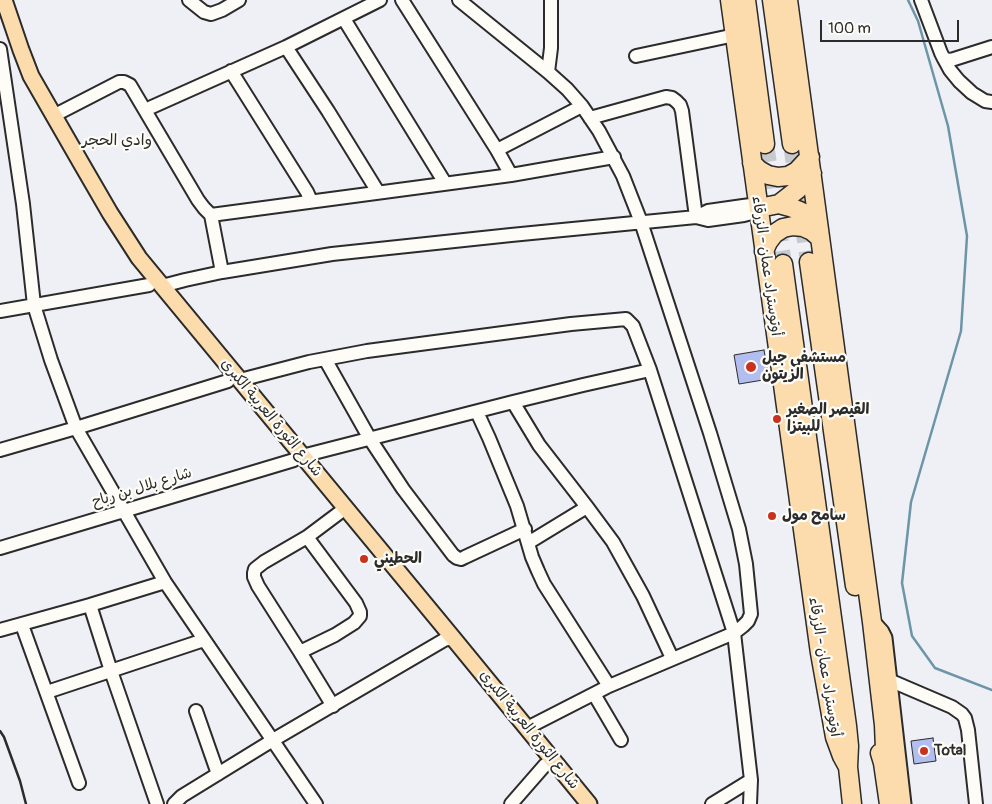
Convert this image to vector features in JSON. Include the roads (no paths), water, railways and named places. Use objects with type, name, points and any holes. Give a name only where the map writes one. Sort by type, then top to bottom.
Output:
[{"type":"highway","name":"أوتوستراد عمان - الزرقاء","points":[[730,0],[820,653],[835,737],[848,767]]},
{"type":"highway","points":[[746,0],[765,144]]},
{"type":"highway","points":[[772,0],[792,144]]},
{"type":"highway","points":[[788,0],[872,622],[885,731],[883,763]]},
{"type":"highway","points":[[752,163],[768,175],[778,177],[788,176],[811,165]]},
{"type":"highway","points":[[759,208],[779,204],[797,190],[811,165]]},
{"type":"highway","points":[[779,204],[800,211],[819,230]]},
{"type":"highway","points":[[764,251],[774,234],[783,228],[793,226],[803,227],[812,231],[819,230]]},
{"type":"highway","points":[[809,262],[872,715],[883,763],[889,804]]},
{"type":"highway","name":"أوتوستراد عمان - الزرقاء","points":[[783,264],[847,726],[849,746],[848,767],[852,804]]},
{"type":"main road","name":"شارع الثورة العربية الكبرى","points":[[4,0],[31,76],[155,285]]},
{"type":"main road","name":"شارع الثورة العربية الكبرى","points":[[0,18],[19,66],[46,118],[110,228],[234,381],[449,639],[576,804]]},
{"type":"main road","name":"شارع الثورة العربية الكبرى","points":[[298,458],[340,513],[527,728],[589,804]]},
{"type":"main road","points":[[872,622],[884,638],[903,804]]},
{"type":"street","points":[[189,0],[204,12],[211,14],[239,0]]},
{"type":"street","points":[[145,110],[286,47],[380,0]]},
{"type":"street","points":[[402,0],[511,175]]},
{"type":"street","points":[[459,0],[562,85],[582,106],[614,157],[641,222],[710,433],[739,529],[746,564],[751,614],[748,621],[734,633],[609,686],[527,728]]},
{"type":"street","points":[[548,72],[551,48],[551,0]]},
{"type":"street","points":[[921,0],[941,54],[950,70],[972,93],[985,101],[992,102]]},
{"type":"street","points":[[344,19],[445,183]]},
{"type":"street","points":[[636,56],[735,35]]},
{"type":"street","points":[[286,47],[378,192]]},
{"type":"street","points":[[944,58],[951,60],[992,47]]},
{"type":"street","points":[[0,49],[1,71],[23,204],[34,305],[51,360],[76,428],[165,582],[316,804]]},
{"type":"street","points":[[231,71],[308,192],[311,201]]},
{"type":"street","points":[[53,116],[115,84],[124,82],[130,85],[198,200],[211,215],[222,272]]},
{"type":"street","points":[[590,118],[666,97],[676,101],[682,111],[696,217]]},
{"type":"street","points":[[497,150],[582,106]]},
{"type":"street","points":[[211,215],[511,175],[614,157]]},
{"type":"street","points":[[0,311],[222,272],[365,250],[696,217],[708,211],[751,205],[759,208]]},
{"type":"street","points":[[0,450],[234,381],[325,359],[377,350],[571,324],[626,319],[633,326],[650,370],[734,633],[751,780],[750,804]]},
{"type":"street","points":[[325,359],[370,439],[403,489],[453,555],[461,559],[525,529]]},
{"type":"street","name":"شارع بلال بن رباح","points":[[0,548],[298,458],[513,402],[650,370]]},
{"type":"street","points":[[513,402],[539,445],[613,542],[643,596],[672,658]]},
{"type":"street","points":[[477,412],[503,470],[525,529],[535,564],[544,584],[609,686]]},
{"type":"street","points":[[528,542],[587,507]]},
{"type":"street","points":[[333,706],[258,586],[254,573],[255,569],[264,562],[307,537],[340,513]]},
{"type":"street","points":[[300,652],[335,635],[354,623],[358,619],[360,612],[356,603],[307,537]]},
{"type":"street","points":[[0,630],[165,582]]},
{"type":"street","points":[[90,605],[158,804]]},
{"type":"street","points":[[22,625],[78,783]]},
{"type":"street","points":[[174,804],[182,796],[273,740],[449,639]]},
{"type":"street","points":[[47,692],[204,640]]},
{"type":"street","points":[[889,680],[952,707],[965,718],[976,804]]},
{"type":"street","points":[[594,694],[621,740]]},
{"type":"street","points":[[196,711],[218,774]]},
{"type":"street","points":[[511,804],[545,765]]},
{"type":"street","points":[[712,804],[751,780]]},
{"type":"waterway","points":[[908,0],[918,21],[948,126],[967,236],[961,331],[911,502],[902,583],[912,636],[935,668],[992,690]]},
{"type":"tunnel","points":[[765,144],[783,264]]},
{"type":"tunnel","points":[[792,144],[809,262]]},
{"type":"railway","points":[[0,731],[20,781],[26,804]]},
{"type":"place","name":"مستشفى جيل الزيتون","points":[[751,367]]},
{"type":"place","name":"القيصر الصغير للبيتزا","points":[[777,419]]},
{"type":"place","name":"سامح مول","points":[[772,516]]},
{"type":"place","name":"الحطيني","points":[[364,559]]},
{"type":"place","name":"Total","points":[[924,751]]},
{"type":"district","name":"وادي الحجر","points":[[117,141]]}]
